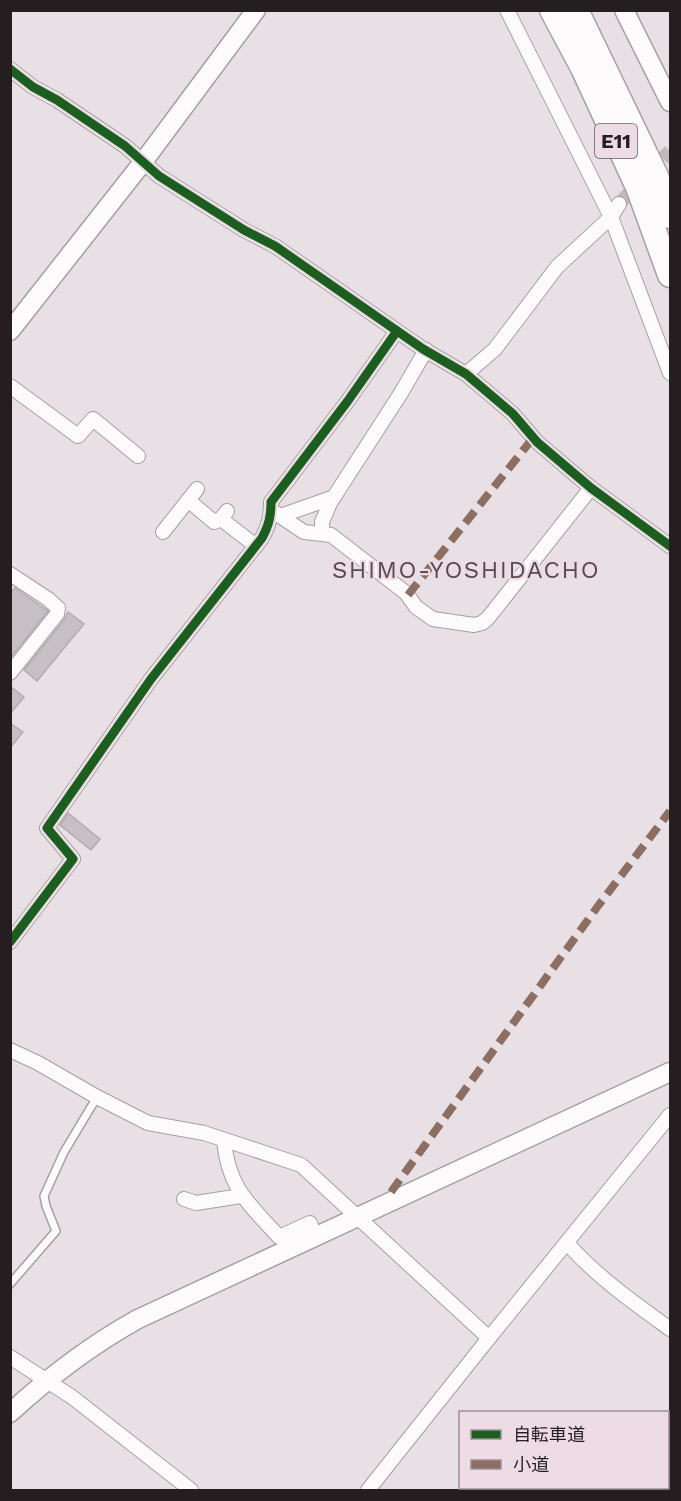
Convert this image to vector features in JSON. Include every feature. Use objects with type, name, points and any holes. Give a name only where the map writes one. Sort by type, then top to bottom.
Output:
[{"type":"highway","name":"E11","points":[[552,10],[583,68],[638,187],[670,275]]},
{"type":"highway","name":"E11","points":[[576,10],[656,176],[670,216]]},
{"type":"street","points":[[12,326],[143,162],[256,10]]},
{"type":"street","points":[[507,10],[611,218],[670,373]]},
{"type":"street","points":[[624,10],[670,102]]},
{"type":"street","points":[[10,69],[33,87],[57,100],[125,146],[159,176],[244,230],[275,246],[397,331],[466,374],[513,414],[537,442],[591,488],[670,546]]},
{"type":"street","points":[[466,374],[495,349],[557,267],[611,218],[620,204]]},
{"type":"street","points":[[397,331],[347,402],[271,502],[276,513],[304,532],[331,535],[406,593],[422,613],[442,621],[474,625],[488,618],[591,488]]},
{"type":"street","points":[[322,534],[322,522],[334,496],[426,350]]},
{"type":"street","points":[[10,386],[78,436],[93,419],[138,456]]},
{"type":"street","points":[[163,532],[197,489]]},
{"type":"street","points":[[10,942],[73,859],[48,828],[151,679],[256,546],[276,513],[334,496]]},
{"type":"street","points":[[188,500],[214,522],[224,515],[256,546]]},
{"type":"street","points":[[10,574],[58,608],[57,614],[10,673]]},
{"type":"street","points":[[10,1050],[148,1123],[204,1133],[301,1165],[489,1338]]},
{"type":"street","points":[[10,1413],[92,1347],[138,1319],[670,1072]]},
{"type":"street","points":[[368,1491],[670,1115]]},
{"type":"street","points":[[224,1140],[225,1153],[241,1196],[279,1237],[310,1223],[315,1236]]},
{"type":"street","points":[[184,1199],[196,1203],[241,1196]]},
{"type":"street","points":[[567,1243],[579,1257],[617,1290],[670,1329]]},
{"type":"street","points":[[10,1357],[72,1397],[190,1491]]},
{"type":"lane","points":[[10,1284],[56,1231],[44,1196],[64,1152],[97,1097]]},
{"type":"building","points":[[15,588],[48,611],[12,656],[10,654],[10,593]]},
{"type":"building","points":[[68,612],[84,624],[37,681],[24,670]]},
{"type":"building","points":[[10,686],[24,697],[10,714]]},
{"type":"building","points":[[10,723],[23,732],[10,748]]},
{"type":"building","points":[[68,813],[100,839],[91,850],[60,825]]},
{"type":"tunnel","points":[[619,204],[670,151]]},
{"type":"marked path","points":[[408,595],[533,438]]},
{"type":"marked path","points":[[391,1192],[598,906],[670,811]]},
{"type":"cycle path","points":[[10,69],[33,87],[57,100],[125,146],[159,176],[244,230],[275,246],[423,349],[466,374],[513,414],[537,442],[591,488],[670,546]]},
{"type":"cycle path","points":[[10,942],[73,859],[47,828],[151,679],[262,538],[269,520],[271,502],[347,402],[397,331]]},
{"type":"district","name":"SHIMO-YOSHIDACHO","points":[[466,570]]}]
